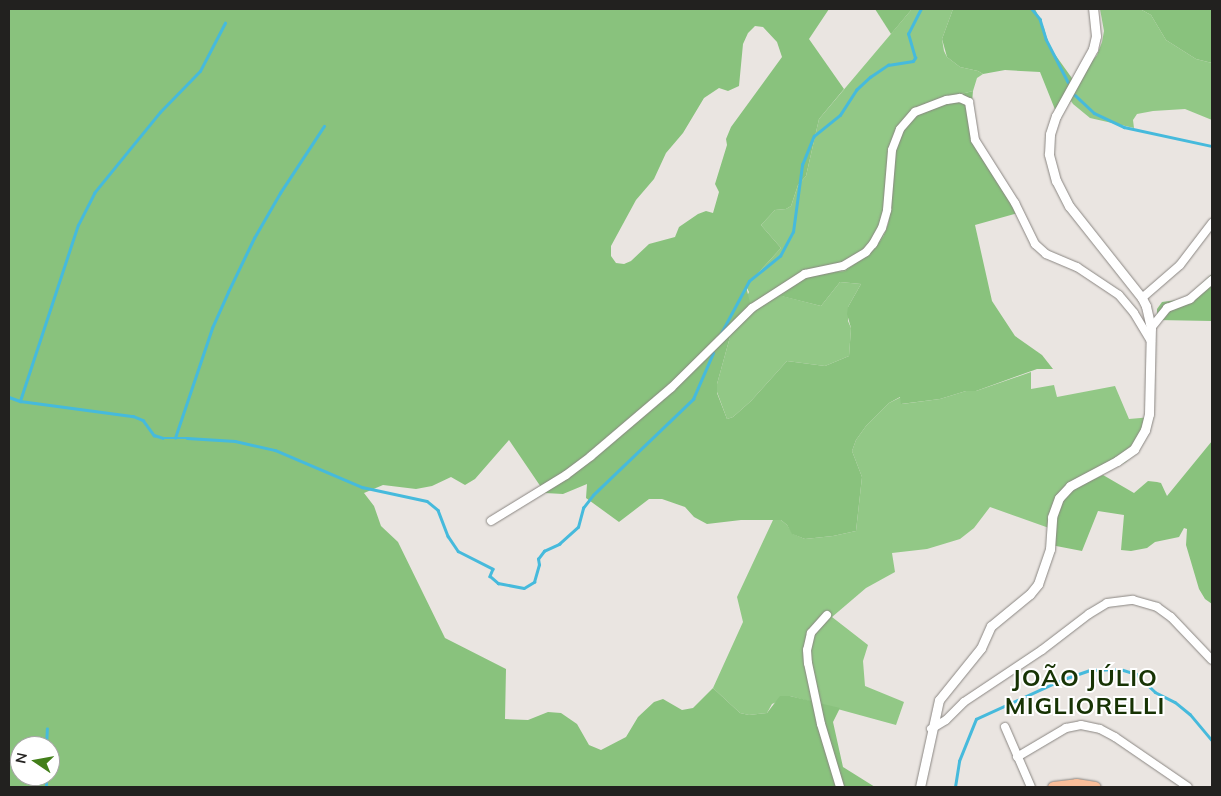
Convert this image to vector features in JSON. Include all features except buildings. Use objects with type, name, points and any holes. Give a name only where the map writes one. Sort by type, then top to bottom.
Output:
[{"type":"main road","points":[[1053,787],[1076,784],[1095,787]]},
{"type":"street","points":[[920,787],[931,729],[939,700],[981,648],[991,626],[1030,594],[1038,584],[1050,548],[1052,517],[1059,498],[1070,486],[1127,455],[1139,442],[1147,423],[1151,399],[1152,343],[1151,328],[1142,298],[1069,206],[1056,181],[1050,162],[1049,145],[1056,116],[1088,60],[1096,36],[1093,9]]},
{"type":"street","points":[[491,521],[566,475],[591,456],[671,388],[752,308],[806,274],[843,266],[866,252],[882,228],[887,210],[892,150],[900,129],[915,112],[954,98],[968,100],[971,105],[974,140],[1015,203],[1034,244],[1046,254],[1077,267],[1119,295],[1134,313],[1152,343]]},
{"type":"street","points":[[1142,298],[1180,265],[1212,224]]},
{"type":"street","points":[[1151,328],[1167,308],[1190,299],[1212,280]]},
{"type":"street","points":[[931,729],[946,720],[964,702],[1042,650],[1089,614],[1115,602],[1133,600],[1157,607],[1171,617],[1212,660]]},
{"type":"street","points":[[827,615],[811,633],[807,650],[821,724],[840,787]]},
{"type":"street","points":[[1018,757],[1066,728],[1076,725],[1088,726],[1115,737],[1188,787]]},
{"type":"street","points":[[1005,727],[1031,787]]},
{"type":"green space","points":[[9,9],[829,9],[809,39],[844,89],[819,119],[806,176],[798,185],[791,206],[786,209],[775,210],[761,225],[781,248],[746,286],[751,307],[733,326],[717,384],[717,393],[727,419],[733,417],[751,401],[787,361],[825,366],[849,356],[851,328],[847,314],[848,307],[861,284],[840,282],[821,306],[781,296],[807,275],[845,271],[874,249],[883,237],[888,224],[891,208],[892,161],[896,143],[909,118],[941,99],[973,91],[971,113],[976,136],[1018,213],[975,225],[992,301],[1015,336],[1042,355],[1053,369],[1037,369],[976,391],[966,391],[940,399],[901,404],[900,397],[889,403],[866,426],[856,440],[852,451],[862,477],[856,531],[805,539],[792,534],[787,525],[781,520],[741,520],[707,524],[694,517],[685,507],[662,499],[649,499],[619,522],[586,498],[587,484],[563,494],[545,493],[509,440],[475,479],[465,485],[451,477],[432,486],[416,489],[383,485],[364,493],[374,506],[381,526],[398,542],[445,638],[506,669],[505,719],[528,720],[548,712],[561,713],[577,724],[589,745],[601,750],[626,737],[638,717],[654,702],[663,699],[682,710],[693,708],[713,688],[740,713],[749,715],[767,713],[780,696],[790,696],[840,708],[833,722],[843,767],[875,787],[9,787]],"holes":[[[755,26],[763,27],[777,42],[782,57],[731,127],[726,139],[727,145],[715,184],[719,192],[713,213],[706,211],[698,214],[679,227],[675,237],[649,244],[631,261],[624,264],[616,263],[611,256],[611,246],[636,200],[654,179],[666,153],[683,133],[704,98],[719,88],[728,91],[739,86],[743,44],[748,33]]]},
{"type":"green space","points":[[875,9],[912,9],[891,34]]},
{"type":"green space","points":[[912,9],[953,9],[942,39],[944,51],[947,57],[960,67],[983,74],[977,78],[973,91],[941,99],[892,161],[891,208],[883,237],[874,249],[845,271],[807,275],[782,296],[821,306],[840,282],[861,284],[848,307],[848,321],[851,328],[849,356],[825,366],[787,361],[751,401],[733,417],[727,419],[717,392],[717,384],[733,326],[749,292],[746,286],[781,248],[761,225],[775,210],[786,209],[791,206],[798,185],[806,176],[819,119]]},
{"type":"green space","points":[[953,9],[1035,9],[1044,28],[1049,46],[1074,81],[1066,93],[1071,101],[1058,117],[1040,72],[1005,70],[983,74],[960,67],[947,57],[942,39]]},
{"type":"green space","points":[[1100,9],[1140,9],[1151,15],[1166,40],[1196,59],[1212,63],[1212,120],[1185,109],[1153,111],[1137,114],[1133,120],[1134,128],[1090,118],[1073,104],[1066,93],[1097,55],[1102,42],[1104,31]]},
{"type":"green space","points":[[1140,9],[1212,9],[1212,63],[1196,59],[1166,40],[1151,15]]},
{"type":"green space","points":[[1212,274],[1212,321],[1157,320],[1157,309],[1162,302],[1185,299]]},
{"type":"green space","points":[[1031,372],[1031,389],[1054,385],[1057,397],[1115,386],[1129,419],[1152,417],[1146,438],[1126,462],[1078,486],[1049,528],[990,507],[974,528],[960,539],[927,549],[892,553],[895,572],[866,588],[832,617],[868,645],[863,661],[865,686],[904,702],[896,725],[790,696],[772,704],[767,713],[749,715],[740,713],[713,688],[743,622],[737,597],[773,520],[781,520],[793,534],[805,539],[856,531],[862,477],[852,451],[856,440],[866,426],[889,403],[901,397],[902,404],[940,399],[966,391],[976,391]]},
{"type":"green space","points":[[1212,441],[1212,604],[1205,599],[1199,589],[1186,545],[1187,529],[1184,528],[1179,537],[1155,542],[1147,548],[1131,551],[1121,550],[1124,515],[1098,511],[1082,551],[1051,545],[1057,502],[1065,492],[1103,475],[1134,493],[1148,481],[1161,483],[1167,496]]},
{"type":"waterway","points":[[720,335],[749,281],[780,256],[793,232],[802,165],[814,136],[840,115],[856,90],[870,77],[888,65],[913,61],[915,58],[908,34],[921,9]]},
{"type":"waterway","points":[[1032,9],[1040,19],[1046,39],[1068,82]]},
{"type":"waterway","points":[[20,401],[78,225],[94,193],[160,112],[200,71],[225,23]]},
{"type":"waterway","points":[[1075,95],[1094,113],[1124,127],[1212,146]]},
{"type":"waterway","points":[[175,438],[212,328],[228,292],[254,238],[280,193],[324,126]]},
{"type":"waterway","points":[[9,397],[20,401],[133,416],[143,420],[154,435],[163,438],[235,441],[275,450],[362,487],[427,501],[438,510],[448,536],[458,551],[493,569],[490,576],[498,583],[524,588],[534,582],[539,565],[538,559],[544,551],[559,544],[578,527],[583,508],[593,495],[693,399],[713,353]]},
{"type":"waterway","points":[[955,787],[959,761],[976,719],[1061,680],[1090,670],[1120,669],[1136,674],[1155,692],[1175,702],[1190,714],[1212,740]]},
{"type":"waterway","points":[[47,729],[47,736]]},
{"type":"district","name":"JOÃO JÚLIO MIGLIORELLI","points":[[1085,692]]}]
